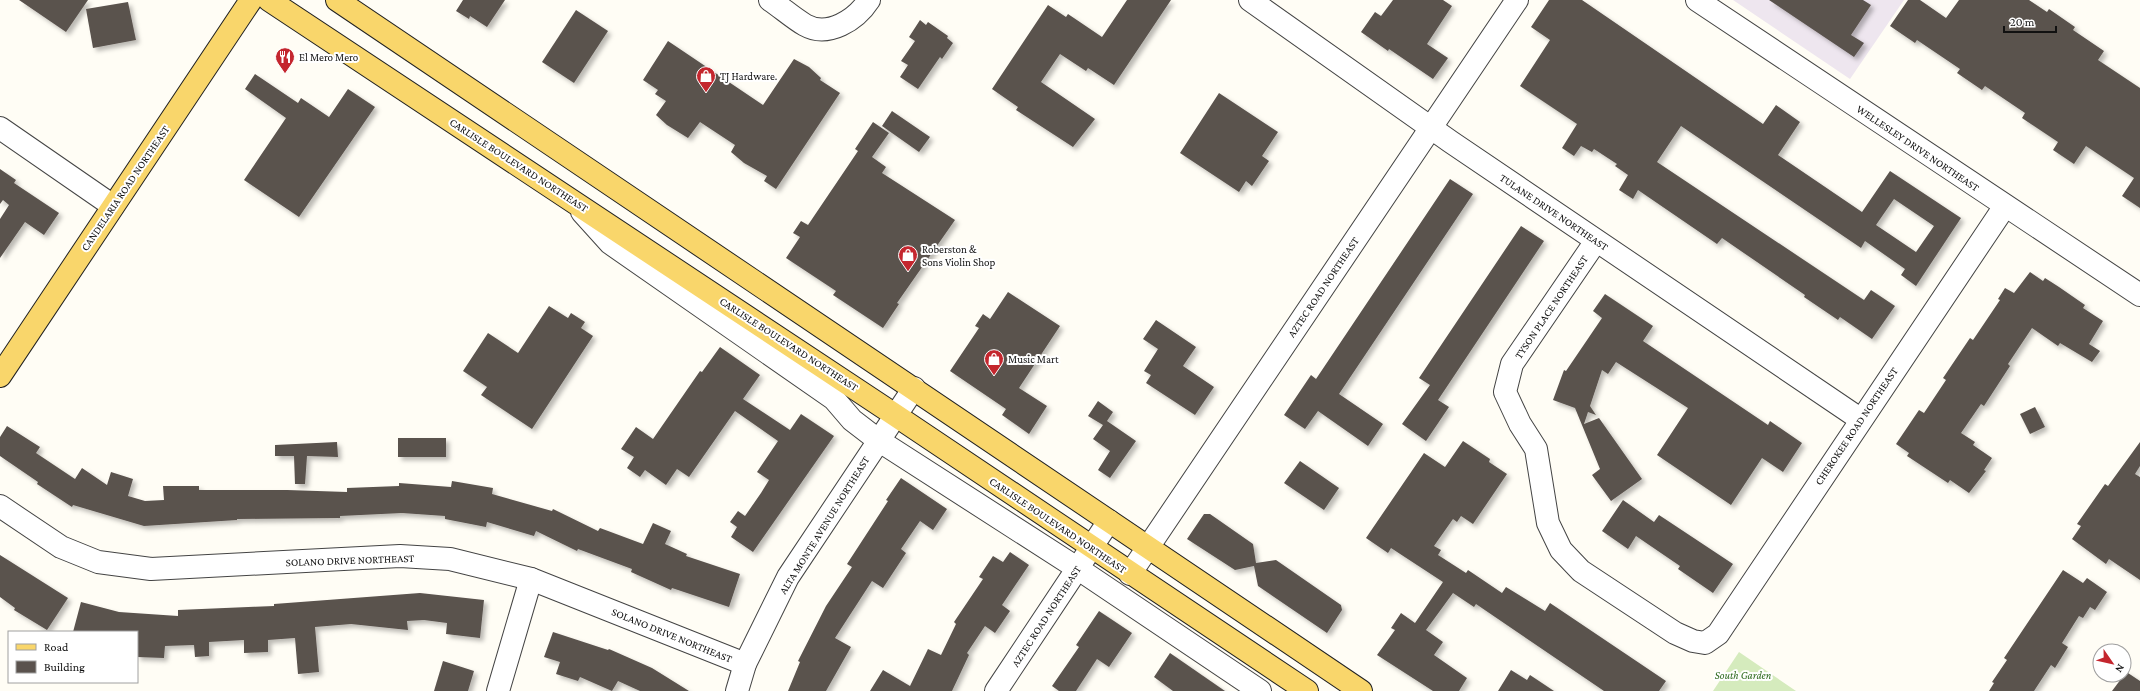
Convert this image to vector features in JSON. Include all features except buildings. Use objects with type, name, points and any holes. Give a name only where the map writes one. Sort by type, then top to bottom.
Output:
[{"type":"main road","name":"CANDELARIA ROAD NORTHEAST","points":[[1,372],[251,0]]},
{"type":"main road","name":"CARLISLE BOULEVARD NORTHEAST","points":[[268,0],[895,414],[1130,574],[1307,691]]},
{"type":"main road","points":[[337,0],[1361,691]]},
{"type":"street","points":[[770,0],[806,26],[829,30],[852,19],[868,0]]},
{"type":"street","name":"TULANE DRIVE NORTHEAST","points":[[1250,0],[1431,128],[1860,419]]},
{"type":"street","name":"WELLESLEY DRIVE NORTHEAST","points":[[1697,0],[2140,295]]},
{"type":"street","name":"AZTEC ROAD NORTHEAST","points":[[1130,574],[1147,546],[1431,128],[1515,1]]},
{"type":"street","points":[[0,128],[114,206]]},
{"type":"street","points":[[569,199],[610,243],[834,398],[852,420],[878,440],[1076,568],[1260,691]]},
{"type":"street","name":"CHEROKEE ROAD NORTHEAST","points":[[1705,643],[1718,634],[1860,419],[2005,206]]},
{"type":"street","name":"TYSON PLACE NORTHEAST","points":[[1596,241],[1512,364],[1505,392],[1520,424],[1536,449],[1548,523],[1561,550],[1581,571],[1675,634],[1693,641],[1705,643]]},
{"type":"street","name":"ALTA MONTE AVENUE NORTHEAST","points":[[737,691],[745,664],[788,577],[895,414],[914,388]]},
{"type":"street","name":"SOLANO DRIVE NORTHEAST","points":[[0,506],[61,548],[98,562],[151,569],[400,556],[450,559],[531,579],[745,664]]},
{"type":"street","name":"AZTEC ROAD NORTHEAST","points":[[996,691],[1076,568],[1109,521]]},
{"type":"street","points":[[498,691],[531,579]]},
{"type":"shaded area","points":[[1733,0],[1904,0],[1850,79]]},
{"type":"green space","name":"South Garden","points":[[1739,652],[1796,691],[1713,691]]},
{"type":"place","name":"El Mero Mero","points":[[285,74]]},
{"type":"place","name":"TJ Hardware.","points":[[706,93]]},
{"type":"place","name":"Roberston & Sons Violin Shop","points":[[908,272]]},
{"type":"place","name":"Music Mart","points":[[994,376]]}]
